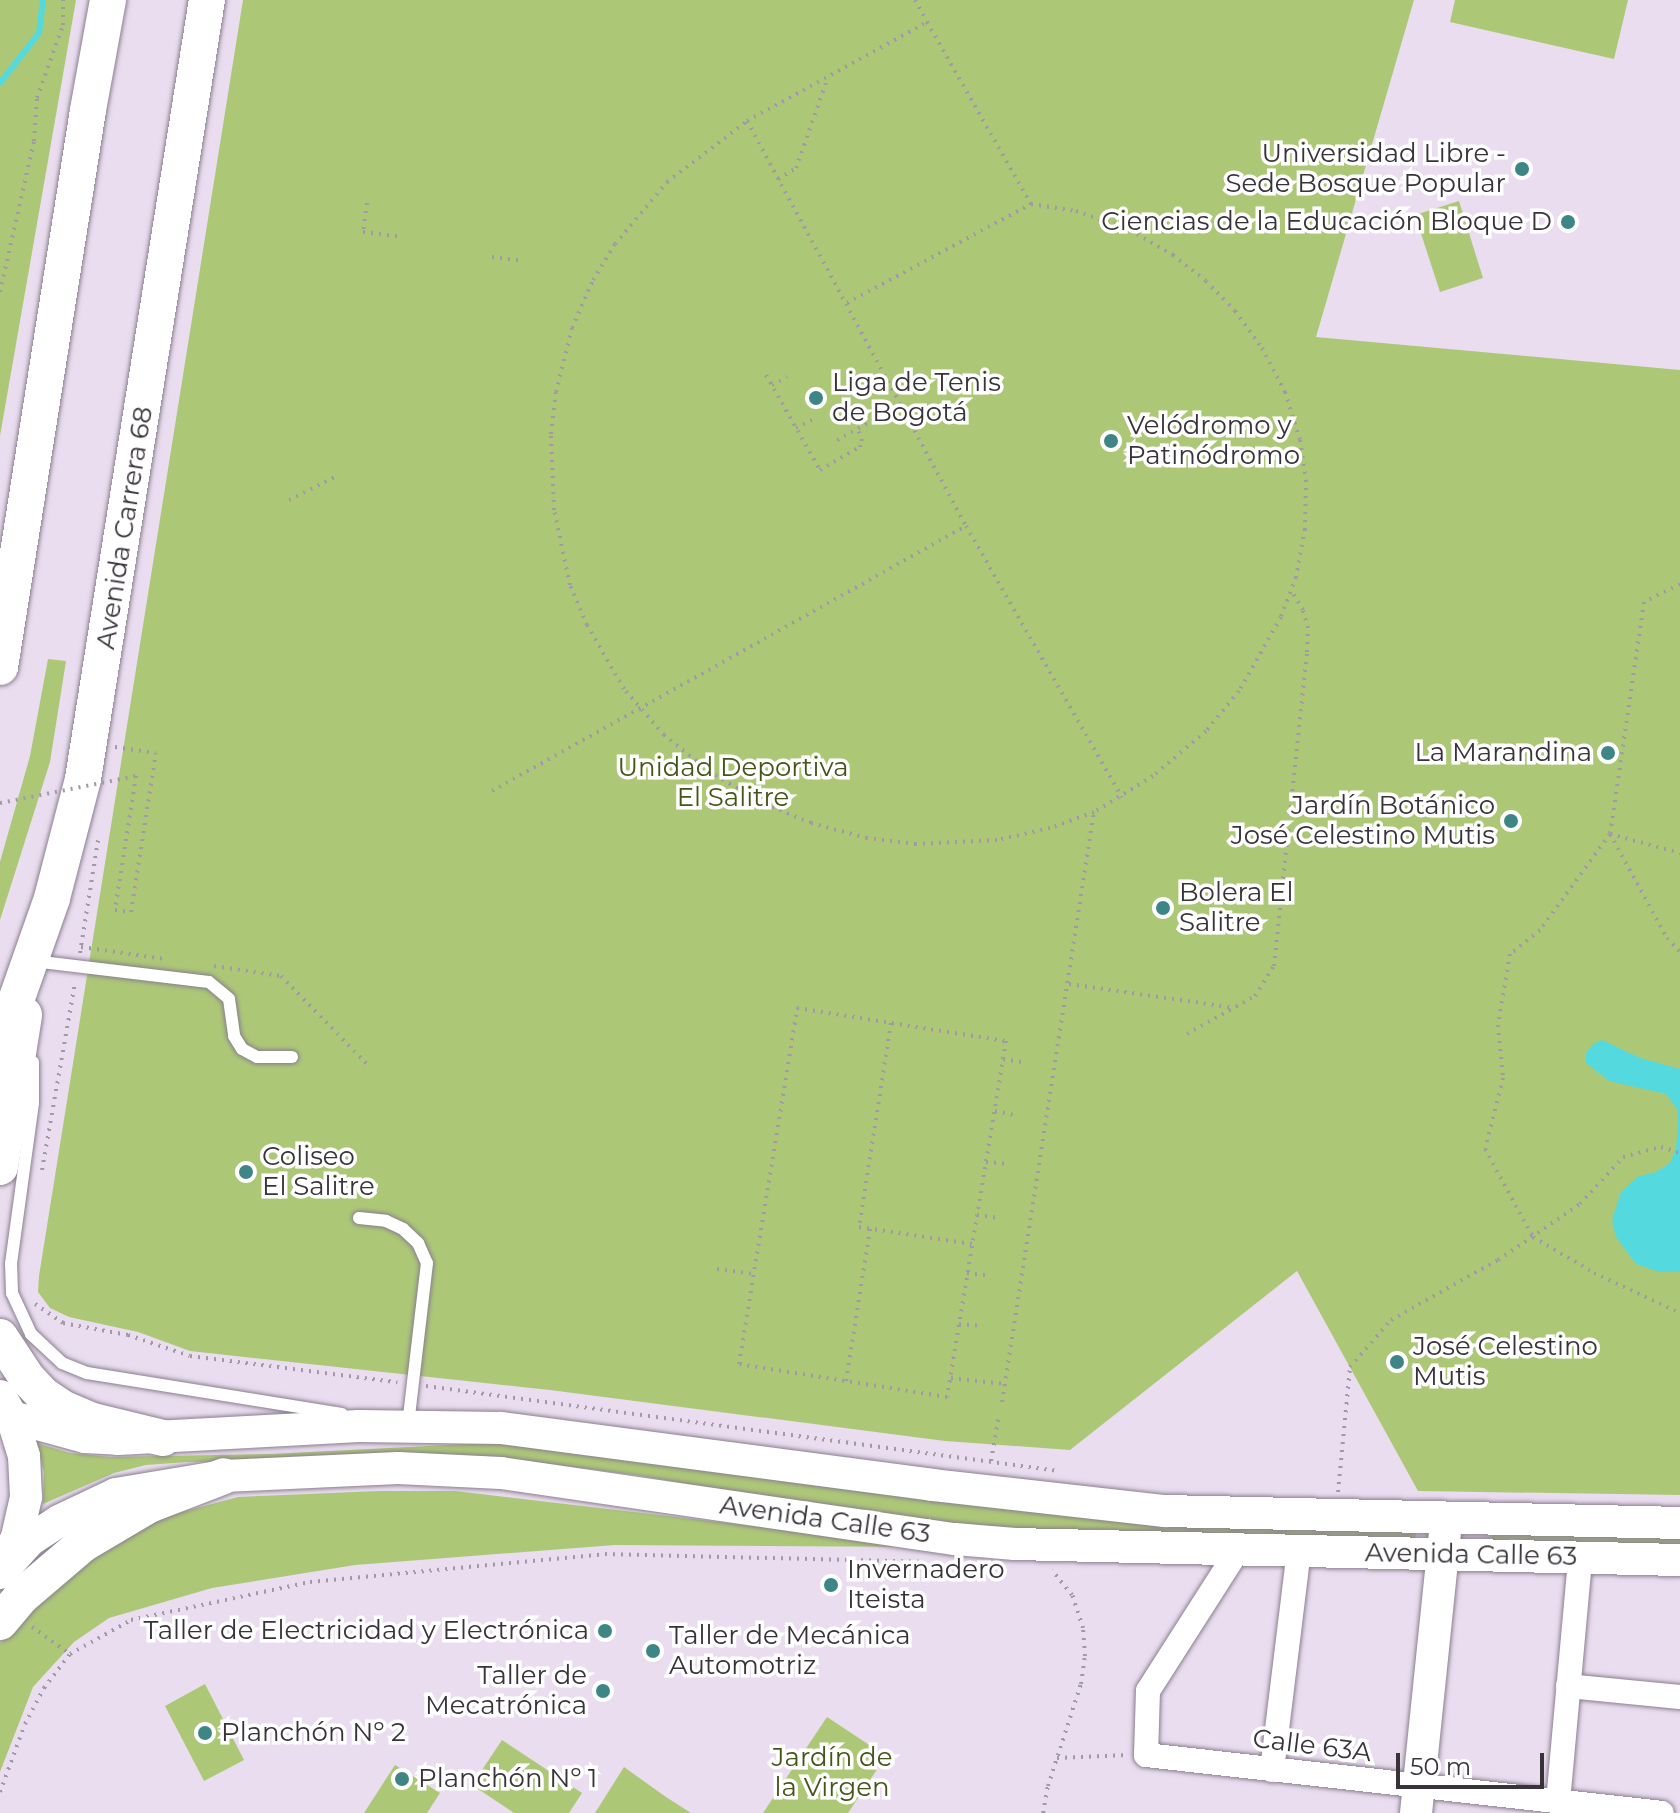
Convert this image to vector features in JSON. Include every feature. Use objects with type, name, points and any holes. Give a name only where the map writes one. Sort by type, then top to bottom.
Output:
[{"type":"main road","points":[[0,667],[108,0]]},
{"type":"main road","name":"Avenida Carrera 68","points":[[0,1046],[32,977],[83,779],[99,695],[207,0]]},
{"type":"main road","points":[[0,1167],[32,977]]},
{"type":"main road","points":[[0,1337],[27,1378],[43,1395],[62,1408],[93,1421],[163,1438]]},
{"type":"main road","points":[[0,1572],[17,1537],[26,1497],[24,1456],[6,1406]]},
{"type":"main road","name":"Avenida Calle 63","points":[[6,1406],[85,1437],[163,1438],[408,1425],[501,1428],[1125,1507],[1341,1501],[1447,1519],[1680,1523]]},
{"type":"main road","name":"Avenida Calle 63","points":[[0,1572],[30,1540],[94,1503],[148,1486],[224,1476],[398,1468],[463,1470],[955,1539],[1015,1544],[1680,1560]]},
{"type":"main road","points":[[14,1623],[22,1596],[83,1544],[149,1505],[224,1476]]},
{"type":"main road","points":[[1417,1800],[1447,1519]]},
{"type":"street","points":[[1146,1755],[1148,1691],[1238,1550]]},
{"type":"street","points":[[1272,1770],[1299,1551]]},
{"type":"street","points":[[1558,1802],[1580,1558]]},
{"type":"street","points":[[1568,1686],[1680,1697]]},
{"type":"street","name":"Calle 63A","points":[[1146,1755],[1272,1770],[1417,1800],[1558,1802],[1662,1813]]},
{"type":"lane","points":[[32,977],[209,982],[229,999],[234,1036],[242,1049],[257,1057],[292,1057]]},
{"type":"lane","points":[[32,1008],[33,1103],[11,1263],[12,1293],[31,1334],[62,1363],[87,1373],[408,1425],[427,1272],[424,1253],[411,1234],[395,1224],[359,1218]]},
{"type":"path","points":[[0,292],[34,141],[37,98],[52,66],[63,25],[63,0]]},
{"type":"path","points":[[915,0],[1031,204]]},
{"type":"path","points":[[847,303],[1031,204],[1076,211],[1130,230],[1173,255],[1235,311],[1262,348],[1285,392],[1300,440],[1306,480],[1305,529],[1291,591],[1281,617],[1239,691],[1206,731],[1183,754],[1122,797],[1094,812],[1050,828],[997,840],[916,844],[867,838],[811,823],[758,801],[709,771],[664,735],[639,708],[606,661],[587,625],[562,555],[552,473],[551,434],[556,392],[572,328],[593,280],[615,244],[667,182],[747,121],[927,22]]},
{"type":"path","points":[[778,179],[796,168],[829,75]]},
{"type":"path","points":[[747,121],[966,526],[1122,797]]},
{"type":"path","points":[[367,203],[363,232],[401,237]]},
{"type":"path","points":[[492,257],[524,261]]},
{"type":"path","points":[[766,375],[820,470],[860,447],[862,441],[858,429]]},
{"type":"path","points":[[772,385],[787,377]]},
{"type":"path","points":[[837,440],[901,405]]},
{"type":"path","points":[[796,428],[812,420]]},
{"type":"path","points":[[289,500],[337,476]]},
{"type":"path","points":[[492,791],[966,526]]},
{"type":"path","points":[[1680,584],[1644,602],[1610,834],[1540,930],[1510,954],[1498,1025],[1503,1078],[1485,1149],[1533,1237],[1594,1273],[1680,1313]]},
{"type":"path","points":[[1187,1034],[1237,1008],[1266,983],[1274,966],[1307,652],[1308,628],[1303,610],[1291,591]]},
{"type":"path","points":[[0,803],[136,776],[115,910],[131,912],[156,753],[112,747]]},
{"type":"path","points":[[1002,1402],[1094,812]]},
{"type":"path","points":[[1610,834],[1680,853]]},
{"type":"path","points":[[1610,834],[1667,938],[1680,952]]},
{"type":"path","points":[[1069,984],[1237,1008]]},
{"type":"path","points":[[797,1008],[891,1023],[1006,1041],[947,1397],[739,1364],[797,1008]]},
{"type":"path","points":[[891,1023],[859,1227],[972,1244]]},
{"type":"path","points":[[1003,1059],[1022,1062]]},
{"type":"path","points":[[995,1111],[1014,1115]]},
{"type":"path","points":[[1341,1501],[1350,1367],[1391,1320],[1498,1260],[1580,1204],[1623,1157],[1661,1147],[1680,1153]]},
{"type":"path","points":[[986,1162],[1007,1164]]},
{"type":"path","points":[[977,1215],[999,1218]]},
{"type":"path","points":[[846,1381],[870,1228]]},
{"type":"path","points":[[717,1269],[753,1274]]},
{"type":"path","points":[[967,1273],[990,1276]]},
{"type":"path","points":[[52,1318],[128,1335],[190,1356],[1069,1473]]},
{"type":"path","points":[[959,1324],[983,1326]]},
{"type":"path","points":[[951,1377],[1004,1384]]},
{"type":"path","points":[[991,1461],[999,1415]]},
{"type":"path","points":[[0,1792],[25,1724],[44,1688],[70,1654],[131,1620],[310,1582],[605,1554],[924,1562]]},
{"type":"path","points":[[1043,1813],[1081,1684],[1085,1656],[1083,1628],[1072,1595],[1045,1561]]},
{"type":"path","points":[[14,1623],[70,1654]]},
{"type":"path","points":[[1057,1758],[1146,1755]]},
{"type":"green space","points":[[0,0],[76,0],[0,436]]},
{"type":"green space","name":"Unidad Deportiva El Salitre","points":[[243,0],[1414,0],[1316,337],[1680,370],[1680,1495],[1418,1491],[1297,1271],[1070,1450],[945,1441],[550,1390],[190,1351],[138,1332],[69,1317],[50,1308],[38,1292],[39,1276]]},
{"type":"green space","points":[[1455,0],[1628,0],[1614,59],[1450,22]]},
{"type":"green space","points":[[1459,201],[1483,278],[1440,292],[1415,215]]},
{"type":"green space","points":[[48,659],[66,661],[50,762],[0,920],[0,862],[30,756]]},
{"type":"green space","points":[[506,1442],[1416,1529],[1415,1542],[1007,1532],[827,1508],[636,1475],[502,1458],[146,1465],[114,1473],[43,1504],[44,1472],[36,1443],[70,1453],[110,1457],[272,1454]]},
{"type":"green space","points":[[455,1491],[931,1547],[615,1545],[355,1565],[212,1588],[109,1618],[74,1642],[33,1687],[0,1772],[0,1643],[73,1571],[156,1519],[238,1497]]},
{"type":"green space","points":[[1680,1529],[1680,1545],[1492,1542],[1492,1533]]},
{"type":"green space","name":"Planchón Nº 2","points":[[205,1684],[244,1760],[204,1781],[165,1706]]},
{"type":"green space","name":"Jardín de la Virgen","points":[[827,1717],[886,1756],[848,1813],[763,1813]]},
{"type":"green space","points":[[502,1740],[582,1793],[569,1813],[514,1813],[472,1785]]},
{"type":"green space","name":"Planchón Nº 1","points":[[395,1765],[440,1793],[427,1813],[364,1813]]},
{"type":"green space","points":[[624,1767],[666,1797],[691,1813],[595,1813]]},
{"type":"water","points":[[1602,1040],[1640,1058],[1680,1069],[1680,1272],[1659,1272],[1636,1264],[1616,1237],[1612,1220],[1621,1192],[1637,1177],[1656,1172],[1670,1163],[1676,1148],[1678,1122],[1677,1109],[1666,1094],[1609,1081],[1586,1063],[1586,1053],[1593,1044]]},
{"type":"waterway","points":[[0,83],[39,33],[43,0]]},
{"type":"place","name":"Universidad Libre - Sede Bosque Popular","points":[[1522,169]]},
{"type":"place","name":"Ciencias de la Educación Bloque D","points":[[1568,222]]},
{"type":"place","name":"Liga de Tenis de Bogotá","points":[[816,398]]},
{"type":"place","name":"Velódromo y Patinódromo","points":[[1111,441]]},
{"type":"place","name":"La Marandina","points":[[1608,753]]},
{"type":"place","name":"Jardín Botánico José Celestino Mutis","points":[[1511,821]]},
{"type":"place","name":"Bolera El Salitre","points":[[1163,908]]},
{"type":"place","name":"Coliseo El Salitre","points":[[246,1172]]},
{"type":"place","name":"José Celestino Mutis","points":[[1397,1362]]},
{"type":"place","name":"Invernadero Iteista","points":[[831,1585]]},
{"type":"place","name":"Taller de Electricidad y Electrónica","points":[[605,1631]]},
{"type":"place","name":"Taller de Mecánica Automotriz","points":[[653,1651]]},
{"type":"place","name":"Taller de Mecatrónica","points":[[603,1691]]},
{"type":"place","name":"Planchón Nº 2","points":[[205,1733]]},
{"type":"place","name":"Planchón Nº 1","points":[[402,1779]]}]
